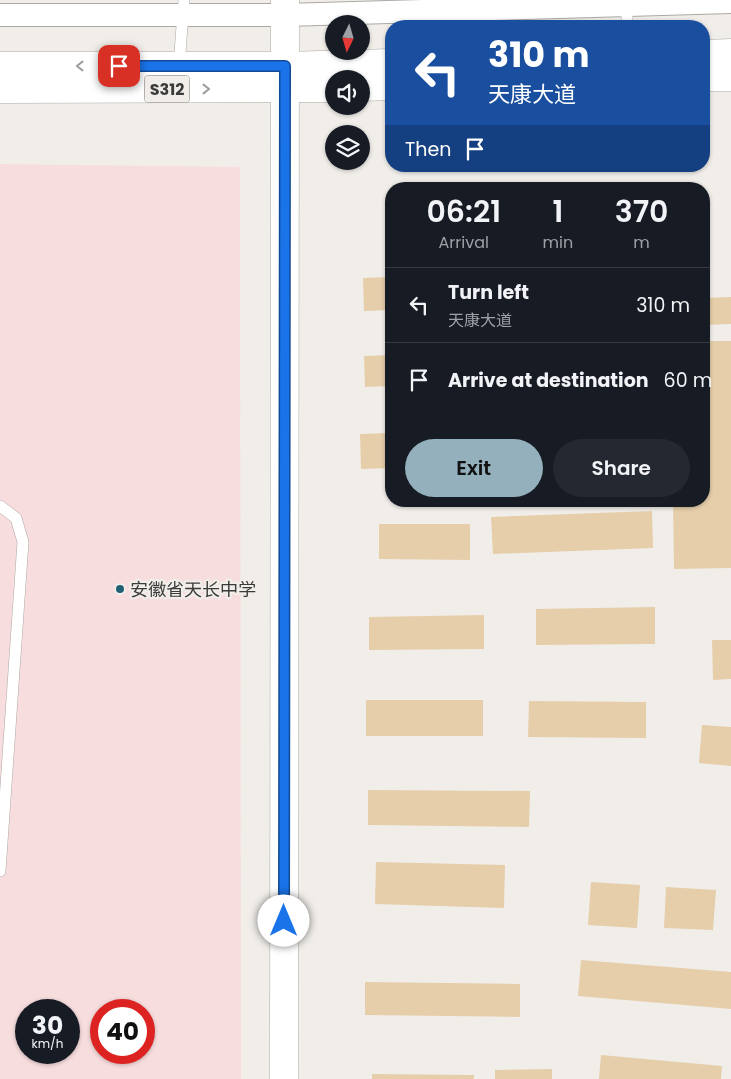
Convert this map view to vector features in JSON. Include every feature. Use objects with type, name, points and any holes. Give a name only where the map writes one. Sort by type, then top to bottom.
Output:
[{"type":"street","points":[[0,15],[285,7],[731,2]]},
{"type":"street","points":[[284,1079],[285,7]]},
{"type":"street","points":[[710,54],[731,54]]},
{"type":"street","points":[[0,66],[179,66],[285,77],[385,64]]},
{"type":"street","points":[[710,77],[731,76]]},
{"type":"street","name":"S312","points":[[0,89],[285,77],[325,86]]},
{"type":"street","points":[[370,87],[385,86]]},
{"type":"lane","points":[[179,66],[184,0]]},
{"type":"lane","points":[[627,0],[627,20]]},
{"type":"lane","points":[[0,506],[16,518],[23,542],[0,871]]},
{"type":"shaded area","name":"安徽省天长中学","points":[[0,164],[240,167],[241,1079],[0,1079]]},
{"type":"building","points":[[385,277],[385,310],[364,311],[363,278]]},
{"type":"building","points":[[731,297],[731,324],[710,325],[710,298]]},
{"type":"building","points":[[710,341],[731,341],[731,568],[674,569],[673,507],[710,507]]},
{"type":"building","points":[[385,355],[385,386],[365,387],[364,356]]},
{"type":"building","points":[[385,433],[385,468],[361,469],[360,434]]},
{"type":"building","points":[[652,511],[653,548],[493,554],[491,517]]},
{"type":"building","points":[[379,524],[470,524],[470,560],[379,559]]},
{"type":"building","points":[[655,607],[655,644],[536,645],[536,609]]},
{"type":"building","points":[[484,615],[484,649],[369,650],[369,617]]},
{"type":"building","points":[[712,640],[731,640],[731,679],[713,680]]},
{"type":"building","points":[[366,700],[483,700],[483,736],[366,736]]},
{"type":"building","points":[[529,701],[646,702],[646,738],[528,737]]},
{"type":"building","points":[[702,725],[731,727],[731,766],[699,763]]},
{"type":"building","points":[[368,790],[530,791],[529,827],[368,825]]},
{"type":"building","points":[[376,862],[505,865],[504,908],[375,904]]},
{"type":"building","points":[[591,882],[640,885],[637,928],[588,925]]},
{"type":"building","points":[[666,887],[716,890],[713,930],[664,928]]},
{"type":"building","points":[[581,960],[731,972],[731,1009],[578,996]]},
{"type":"building","points":[[365,982],[520,984],[520,1017],[365,1015]]},
{"type":"building","points":[[601,1055],[722,1066],[721,1079],[599,1079]]},
{"type":"building","points":[[552,1069],[552,1079],[495,1079],[495,1070]]},
{"type":"building","points":[[372,1074],[474,1075],[474,1079],[372,1079]]},
{"type":"place","name":"安徽省天长中学","points":[[120,589]]},
{"type":"route","points":[[119,66],[285,66],[284,921]]}]
